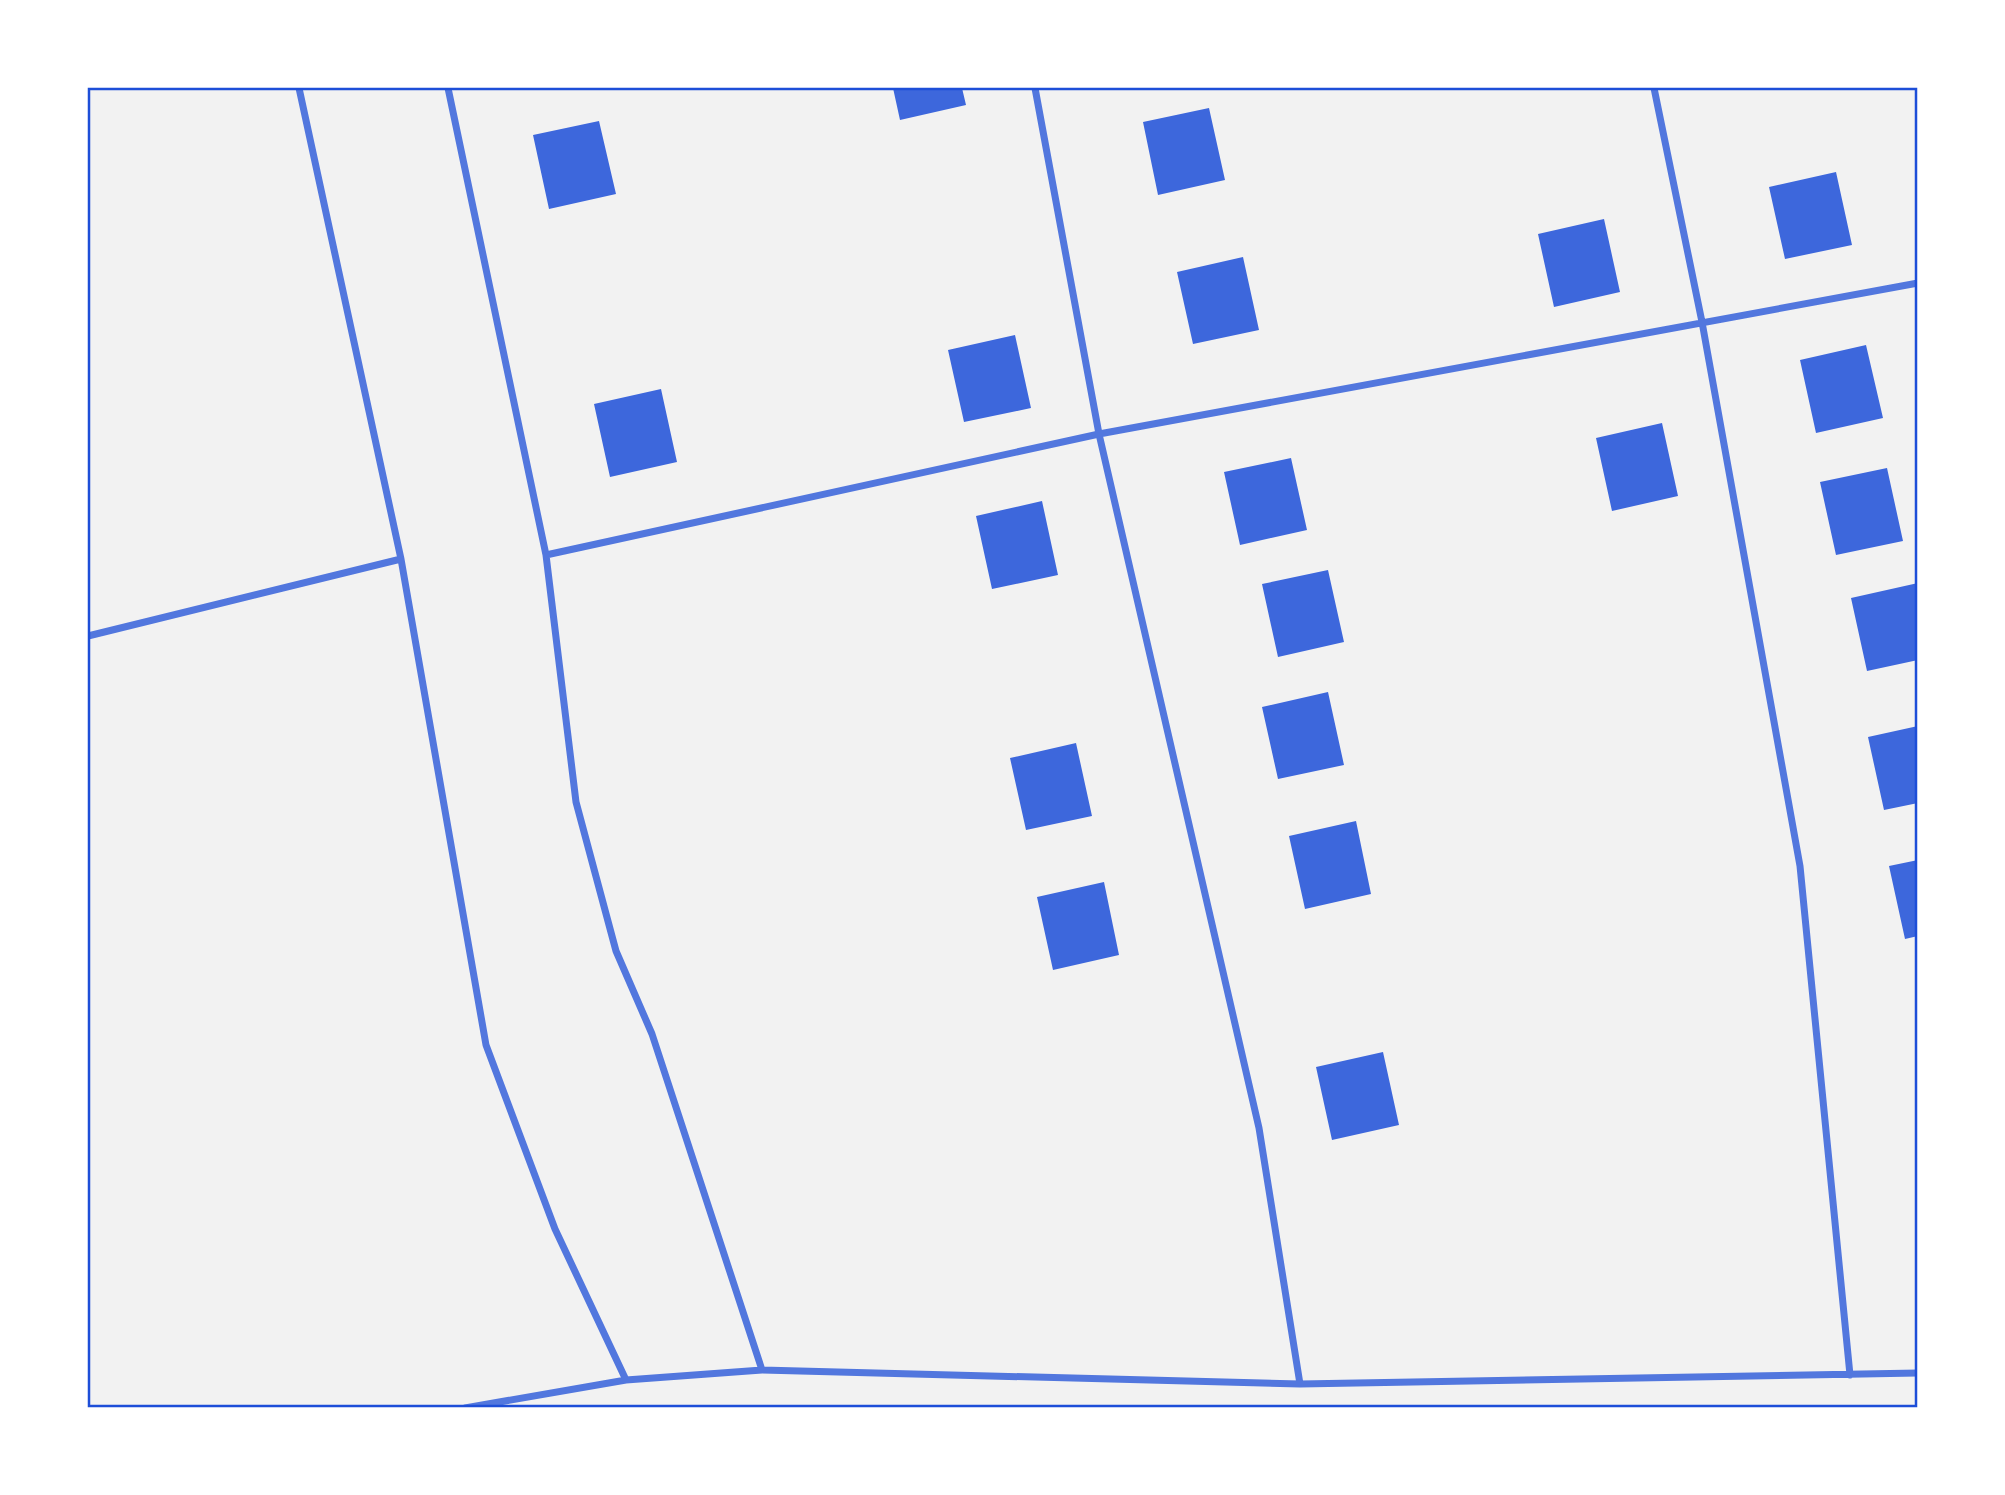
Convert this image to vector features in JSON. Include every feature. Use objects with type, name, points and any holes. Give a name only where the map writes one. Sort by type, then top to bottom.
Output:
[{"type":"street","points":[[299,88],[401,559],[486,1045],[555,1229],[626,1380]]},
{"type":"street","points":[[448,88],[546,555],[576,802],[616,951],[652,1034],[762,1370]]},
{"type":"street","points":[[1035,88],[1099,434],[1259,1128],[1300,1384]]},
{"type":"street","points":[[1654,88],[1702,322],[1800,866],[1850,1376]]},
{"type":"street","points":[[546,555],[1099,434],[1917,283]]},
{"type":"street","points":[[88,636],[401,559]]},
{"type":"street","points":[[465,1408],[626,1380],[762,1370],[1300,1384],[1917,1373]]},
{"type":"building","points":[[893,88],[962,88],[966,105],[900,120]]},
{"type":"building","points":[[1209,108],[1225,180],[1158,195],[1143,122]]},
{"type":"building","points":[[599,121],[616,194],[549,209],[533,135]]},
{"type":"building","points":[[1836,172],[1852,245],[1785,259],[1769,187]]},
{"type":"building","points":[[1604,219],[1620,292],[1554,307],[1538,234]]},
{"type":"building","points":[[1243,257],[1259,330],[1193,344],[1177,272]]},
{"type":"building","points":[[1015,335],[1031,408],[964,422],[948,350]]},
{"type":"building","points":[[1866,345],[1883,418],[1816,433],[1800,360]]},
{"type":"building","points":[[661,389],[677,462],[610,477],[594,404]]},
{"type":"building","points":[[1662,423],[1678,496],[1612,511],[1596,438]]},
{"type":"building","points":[[1291,458],[1307,530],[1240,545],[1224,472]]},
{"type":"building","points":[[1887,468],[1903,541],[1836,555],[1820,482]]},
{"type":"building","points":[[1042,501],[1058,575],[992,589],[976,516]]},
{"type":"building","points":[[1328,570],[1344,642],[1278,657],[1262,584]]},
{"type":"building","points":[[1918,583],[1918,660],[1867,671],[1851,598]]},
{"type":"building","points":[[1328,692],[1344,765],[1278,779],[1262,707]]},
{"type":"building","points":[[1918,726],[1918,803],[1884,810],[1868,737]]},
{"type":"building","points":[[1076,743],[1092,816],[1026,830],[1010,758]]},
{"type":"building","points":[[1356,821],[1371,894],[1305,909],[1289,836]]},
{"type":"building","points":[[1918,860],[1918,936],[1905,939],[1889,866]]},
{"type":"building","points":[[1104,882],[1119,955],[1053,970],[1037,897]]},
{"type":"building","points":[[1383,1052],[1399,1125],[1332,1140],[1316,1067]]}]
